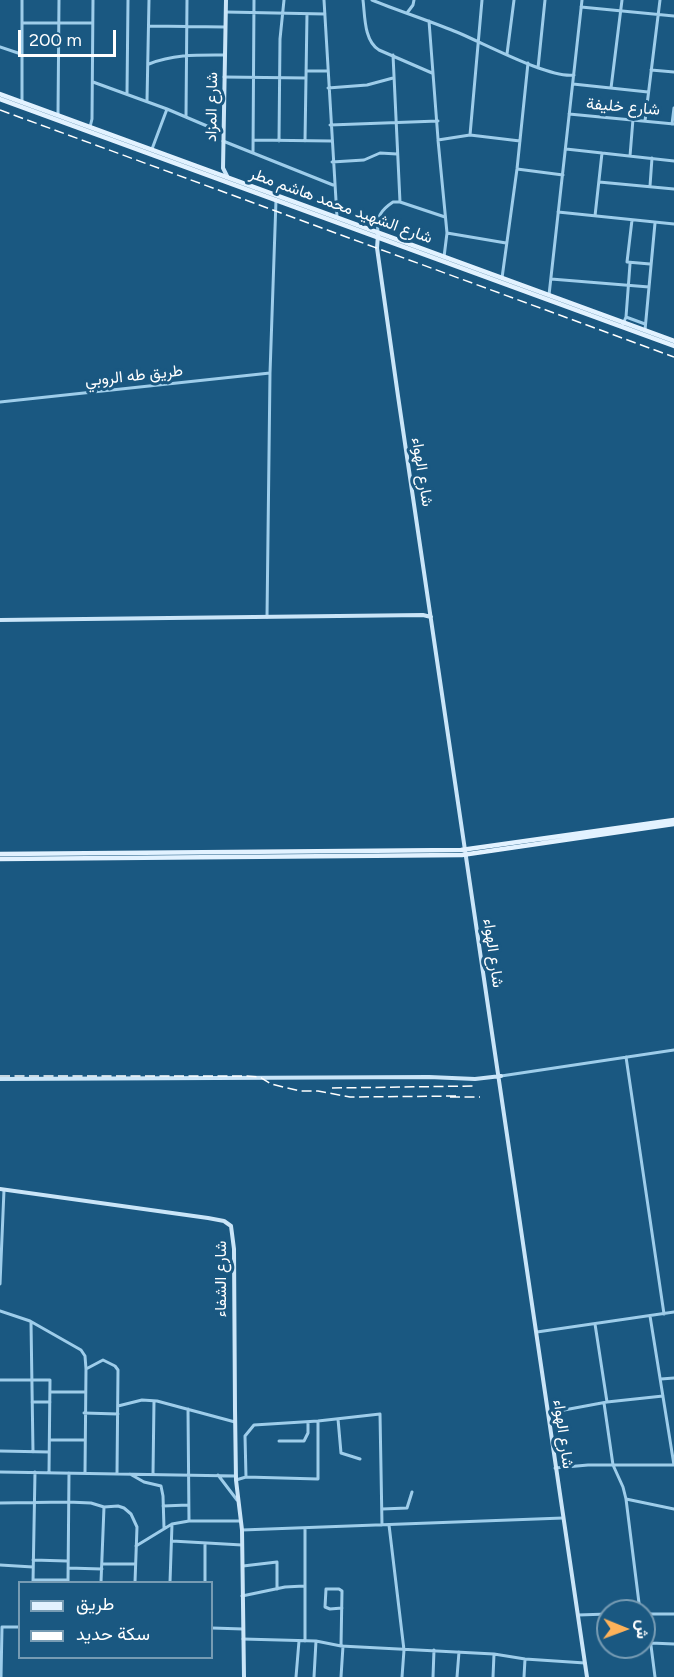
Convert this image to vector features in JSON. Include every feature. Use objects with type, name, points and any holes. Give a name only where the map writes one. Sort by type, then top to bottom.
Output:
[{"type":"main road","name":"شارع الشهيد محمد هاشم مطر","points":[[0,94],[152,149],[276,200],[549,297],[674,346]]},
{"type":"main road","name":"شارع الشهيد محمد هاشم مطر","points":[[0,99],[227,177],[337,217],[378,235]]},
{"type":"main road","name":"شارع الشهيد محمد هاشم مطر","points":[[443,259],[502,278],[549,297]]},
{"type":"main road","name":"شارع الشهيد محمد هاشم مطر","points":[[623,325],[645,330],[674,341]]},
{"type":"main road","points":[[619,830],[674,820]]},
{"type":"main road","points":[[0,859],[465,852],[674,824]]},
{"type":"main road","points":[[0,854],[465,852]]},
{"type":"street","points":[[22,0],[22,102]]},
{"type":"street","points":[[58,115],[59,0]]},
{"type":"street","points":[[90,127],[93,82],[93,0]]},
{"type":"street","points":[[127,94],[128,0]]},
{"type":"street","points":[[147,101],[149,0]]},
{"type":"street","points":[[186,117],[188,0]]},
{"type":"street","name":"شارع المزاد","points":[[226,0],[223,168],[227,177]]},
{"type":"street","points":[[253,153],[254,0]]},
{"type":"street","points":[[279,141],[284,0]]},
{"type":"street","points":[[324,0],[333,185],[337,217]]},
{"type":"street","points":[[363,0],[372,44],[432,73]]},
{"type":"street","points":[[372,0],[478,41],[538,68],[561,75],[574,75]]},
{"type":"street","points":[[383,4],[386,0]]},
{"type":"street","points":[[407,13],[414,0]]},
{"type":"street","points":[[470,135],[482,0]]},
{"type":"street","points":[[507,54],[514,0]]},
{"type":"street","points":[[538,68],[546,0]]},
{"type":"street","points":[[549,297],[582,0]]},
{"type":"street","points":[[612,88],[622,0]]},
{"type":"street","points":[[645,120],[660,0]]},
{"type":"street","points":[[581,7],[674,16]]},
{"type":"street","points":[[226,12],[325,14]]},
{"type":"street","points":[[306,141],[307,14]]},
{"type":"street","points":[[429,21],[447,233],[443,259]]},
{"type":"street","points":[[22,24],[93,23]]},
{"type":"street","points":[[149,26],[225,27]]},
{"type":"street","points":[[0,47],[22,54]]},
{"type":"street","points":[[149,64],[169,57],[225,55]]},
{"type":"street","points":[[393,55],[400,202]]},
{"type":"street","points":[[502,278],[517,169],[528,63]]},
{"type":"street","points":[[651,70],[674,72]]},
{"type":"street","points":[[306,71],[327,71]]},
{"type":"street","points":[[225,77],[306,78]]},
{"type":"street","points":[[328,88],[367,85],[393,78]]},
{"type":"street","points":[[93,82],[207,126],[224,130]]},
{"type":"street","points":[[573,84],[649,92]]},
{"type":"street","points":[[673,124],[674,108]]},
{"type":"street","points":[[152,149],[167,109]]},
{"type":"street","name":"شارع خليفة","points":[[569,114],[673,124]]},
{"type":"street","points":[[630,156],[633,119]]},
{"type":"street","points":[[330,125],[438,121]]},
{"type":"street","points":[[438,140],[470,135],[520,141]]},
{"type":"street","points":[[253,140],[331,141]]},
{"type":"street","points":[[223,141],[333,185]]},
{"type":"street","points":[[566,149],[674,161]]},
{"type":"street","points":[[332,162],[364,160],[380,153],[397,154]]},
{"type":"street","points":[[595,216],[602,153]]},
{"type":"street","points":[[650,187],[652,158]]},
{"type":"street","points":[[517,169],[563,176]]},
{"type":"street","points":[[599,182],[674,189]]},
{"type":"street","points":[[267,616],[270,373],[276,200]]},
{"type":"street","points":[[378,235],[381,211],[393,202],[400,202],[445,217]]},
{"type":"street","points":[[558,212],[674,224]]},
{"type":"street","points":[[623,325],[626,317],[630,264],[627,261],[632,220]]},
{"type":"street","points":[[645,330],[655,223]]},
{"type":"street","points":[[447,233],[506,243]]},
{"type":"street","name":"شارع الهواء","points":[[378,235],[377,248],[587,1677]]},
{"type":"street","points":[[630,264],[650,264]]},
{"type":"street","points":[[551,279],[649,286]]},
{"type":"street","points":[[626,317],[645,324]]},
{"type":"street","name":"طريق طه الروبي","points":[[0,402],[270,373]]},
{"type":"street","points":[[0,620],[165,620],[267,616],[423,615],[431,617]]},
{"type":"street","points":[[0,1079],[429,1077],[475,1079],[674,1050]]},
{"type":"street","points":[[626,1057],[664,1314]]},
{"type":"street","points":[[0,1284],[2,1189]]},
{"type":"street","name":"شارع الشفاء","points":[[2,1189],[208,1218],[224,1221],[231,1226],[234,1249],[236,1478],[242,1530],[244,1677]]},
{"type":"street","points":[[0,1311],[31,1322],[81,1350],[85,1356],[85,1474]]},
{"type":"street","points":[[537,1332],[674,1312]]},
{"type":"street","points":[[555,1468],[674,1465],[650,1316]]},
{"type":"street","points":[[31,1322],[33,1452]]},
{"type":"street","points":[[594,1324],[613,1465],[626,1499],[638,1599]]},
{"type":"street","points":[[86,1369],[102,1360],[117,1367],[117,1474]]},
{"type":"street","points":[[661,1379],[674,1378]]},
{"type":"street","points":[[0,1380],[50,1380],[50,1472]]},
{"type":"street","points":[[50,1392],[84,1392]]},
{"type":"street","points":[[548,1413],[663,1396]]},
{"type":"street","points":[[118,1406],[142,1400],[154,1401],[235,1422]]},
{"type":"street","points":[[153,1474],[154,1401]]},
{"type":"street","points":[[32,1402],[50,1402]]},
{"type":"street","points":[[188,1409],[189,1521]]},
{"type":"street","points":[[84,1413],[118,1414]]},
{"type":"street","points":[[246,1477],[244,1442],[246,1432],[250,1427],[259,1424],[308,1422],[380,1414],[382,1525]]},
{"type":"street","points":[[338,1419],[341,1453],[360,1460]]},
{"type":"street","points":[[0,1472],[318,1479],[320,1445],[318,1421]]},
{"type":"street","points":[[279,1441],[304,1441],[308,1433],[308,1422]]},
{"type":"street","points":[[49,1440],[84,1440]]},
{"type":"street","points":[[0,1451],[49,1452]]},
{"type":"street","points":[[35,1472],[33,1581],[68,1581],[69,1473]]},
{"type":"street","points":[[128,1474],[144,1482],[161,1486],[164,1528]]},
{"type":"street","points":[[218,1475],[239,1502]]},
{"type":"street","points":[[382,1509],[407,1508],[412,1492]]},
{"type":"street","points":[[626,1499],[674,1509]]},
{"type":"street","points":[[0,1503],[68,1502],[91,1503],[104,1507],[118,1506],[131,1514],[137,1527],[135,1581]]},
{"type":"street","points":[[163,1506],[188,1505]]},
{"type":"street","points":[[101,1581],[104,1507]]},
{"type":"street","points":[[242,1530],[563,1518]]},
{"type":"street","points":[[136,1546],[172,1524],[189,1521],[240,1521]]},
{"type":"street","points":[[170,1581],[172,1524]]},
{"type":"street","points":[[389,1525],[404,1650],[402,1677]]},
{"type":"street","points":[[305,1528],[305,1641]]},
{"type":"street","points":[[172,1541],[242,1545]]},
{"type":"street","points":[[205,1543],[205,1581]]},
{"type":"street","points":[[33,1560],[68,1562]]},
{"type":"street","points":[[243,1566],[278,1562],[277,1589]]},
{"type":"street","points":[[102,1564],[135,1564]]},
{"type":"street","points":[[0,1565],[33,1567]]},
{"type":"street","points":[[68,1569],[102,1569]]},
{"type":"street","points":[[242,1596],[304,1586]]},
{"type":"street","points":[[341,1677],[342,1646],[342,1608],[342,1591],[339,1588],[326,1588],[325,1606],[330,1609],[342,1608]]},
{"type":"street","points":[[578,1615],[596,1614]]},
{"type":"street","points":[[656,1614],[674,1614]]},
{"type":"street","points":[[1,1677],[1,1627],[18,1628]]},
{"type":"street","points":[[213,1628],[243,1629]]},
{"type":"street","points":[[243,1639],[316,1641],[342,1646],[494,1654],[525,1659],[585,1663]]},
{"type":"street","points":[[296,1677],[299,1641]]},
{"type":"street","points":[[314,1677],[316,1641]]},
{"type":"street","points":[[656,1643],[674,1644]]},
{"type":"street","points":[[432,1677],[434,1650]]},
{"type":"street","points":[[457,1677],[459,1652]]},
{"type":"street","points":[[492,1677],[494,1654]]},
{"type":"street","points":[[524,1677],[525,1659]]},
{"type":"street","points":[[653,1659],[655,1677]]},
{"type":"railway","points":[[0,110],[674,357]]},
{"type":"railway","points":[[0,1076],[246,1076],[260,1077],[271,1084],[300,1091],[318,1091],[350,1097],[458,1096]]},
{"type":"railway","points":[[332,1088],[474,1086]]},
{"type":"railway","points":[[450,1097],[480,1097]]}]
